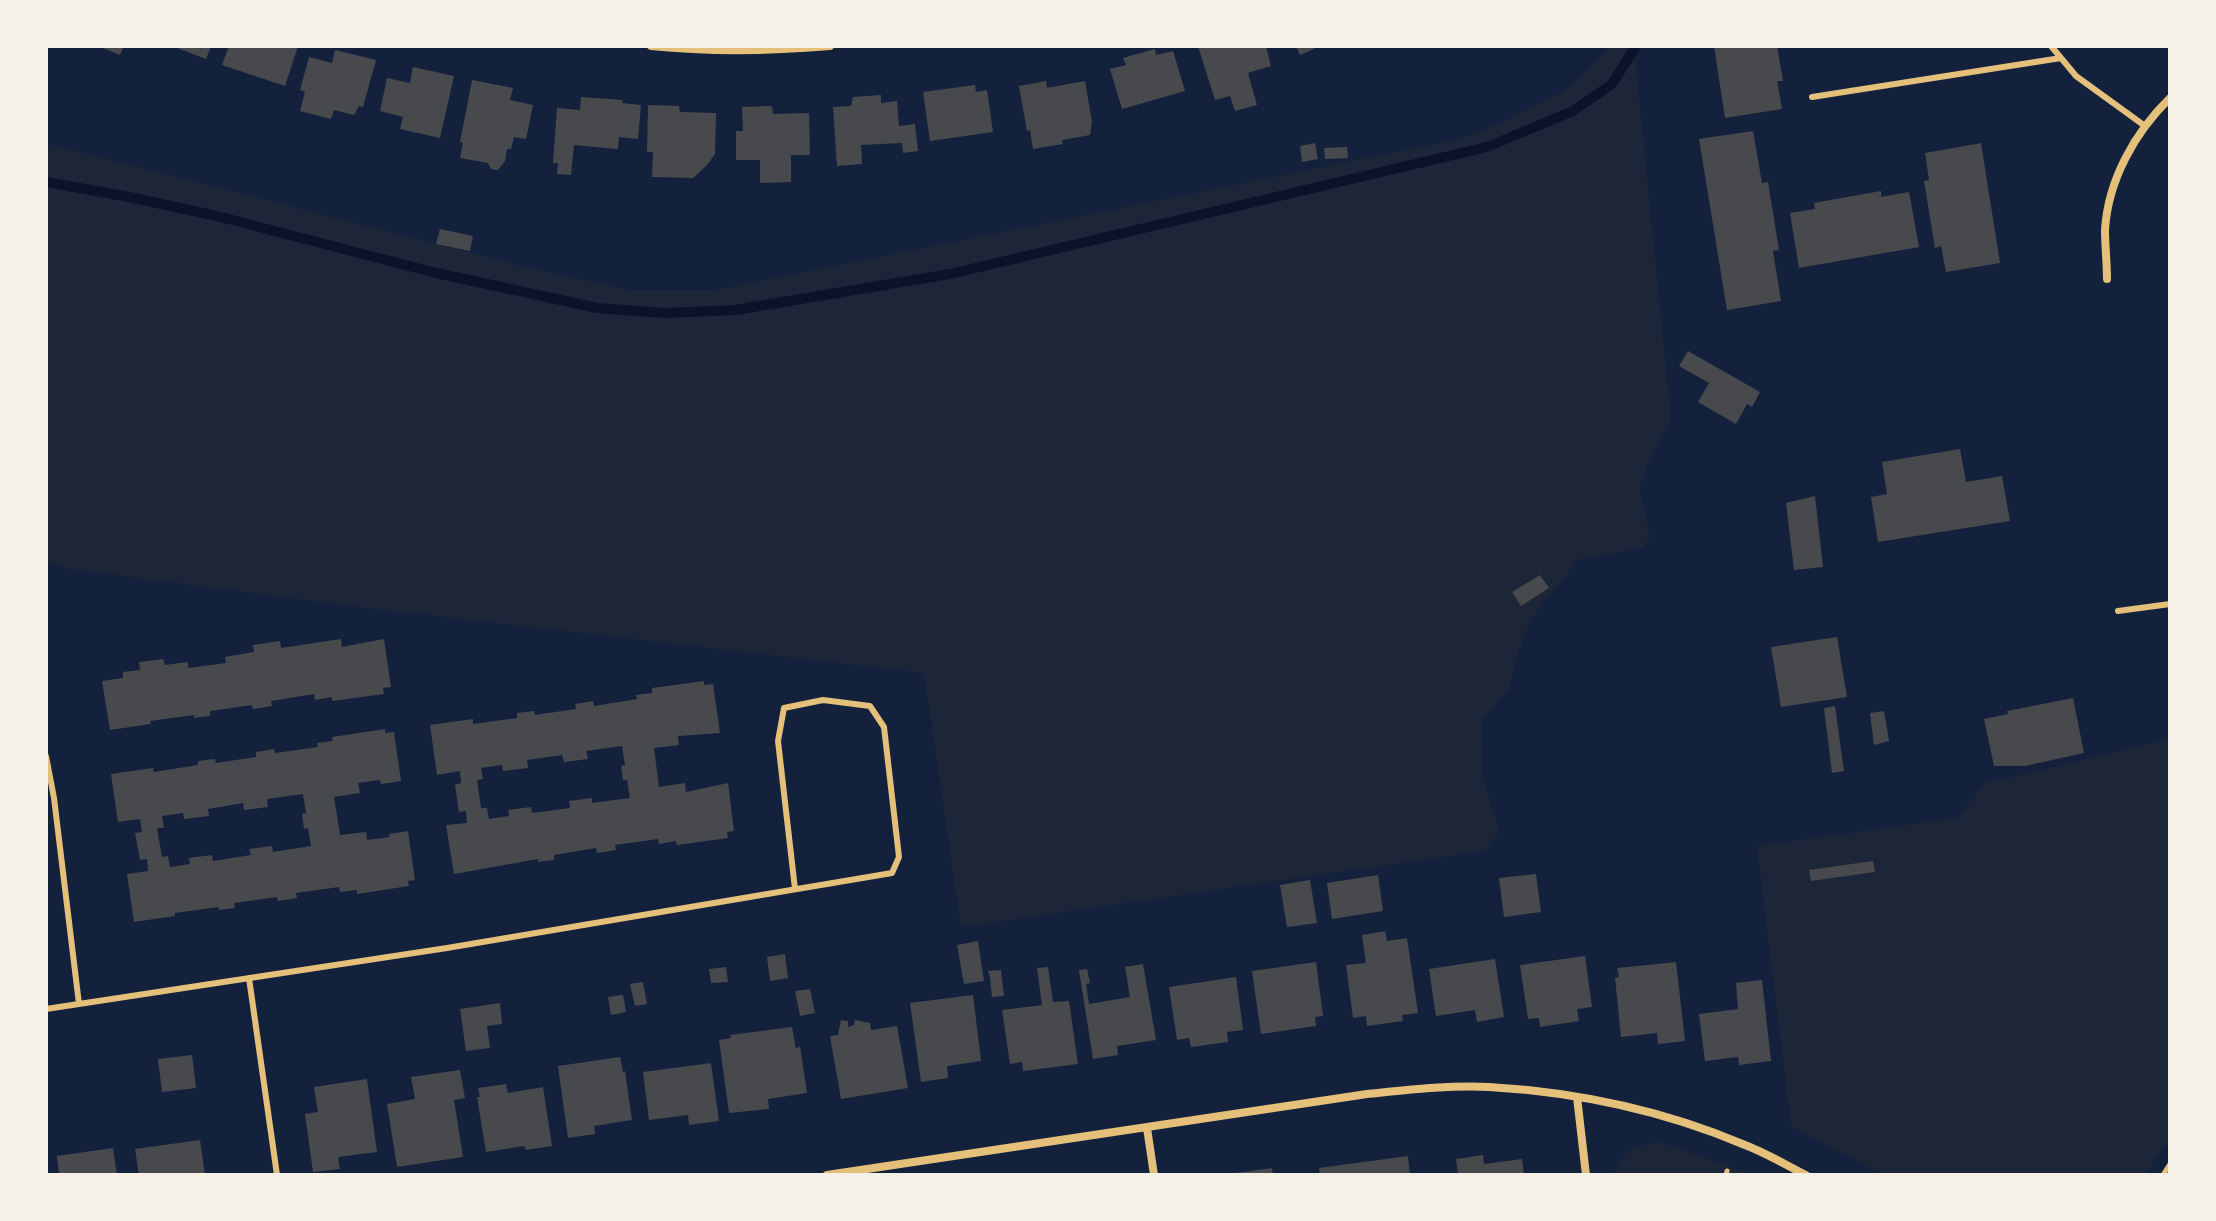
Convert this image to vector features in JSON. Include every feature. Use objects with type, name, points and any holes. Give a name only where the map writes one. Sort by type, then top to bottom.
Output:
[{"type":"street","points":[[651,46],[684,49],[830,46]]},
{"type":"street","points":[[2107,279],[2105,228],[2113,189],[2128,151],[2170,98]]},
{"type":"street","points":[[827,1175],[1367,1094],[1428,1088],[1487,1087],[1577,1097],[1688,1123],[1747,1145],[1806,1175]]},
{"type":"street","points":[[1577,1097],[1586,1175]]},
{"type":"street","points":[[1147,1128],[1154,1175]]},
{"type":"lane","points":[[2051,46],[2076,76],[2145,126]]},
{"type":"lane","points":[[1812,97],[2061,58]]},
{"type":"lane","points":[[2118,611],[2170,604]]},
{"type":"lane","points":[[46,1009],[447,948],[892,873],[899,857],[884,727],[870,706],[823,700],[784,708],[778,741],[795,889]]},
{"type":"lane","points":[[46,756],[79,1004]]},
{"type":"lane","points":[[249,978],[277,1175]]},
{"type":"path","points":[[2163,1175],[2170,1164]]},
{"type":"shaded area","points":[[1610,46],[1634,46],[1671,419],[1639,489],[1650,536],[1643,548],[1579,559],[1530,620],[1509,689],[1481,722],[1483,776],[1499,832],[1484,851],[961,927],[924,673],[359,607],[70,569],[46,561],[46,143],[541,271],[631,290],[716,290],[1461,139],[1508,120],[1564,91]]},
{"type":"shaded area","points":[[2170,739],[2170,1139],[2145,1175],[1882,1175],[1791,1126],[1757,846],[1957,818],[1986,783]]},
{"type":"shaded area","points":[[1661,1142],[1754,1175],[1612,1175],[1631,1150]]},
{"type":"building","points":[[98,46],[124,46],[120,55]]},
{"type":"building","points":[[172,46],[211,46],[206,59]]},
{"type":"building","points":[[229,46],[298,46],[285,86],[222,65]]},
{"type":"building","points":[[1198,46],[1266,46],[1271,66],[1248,73],[1257,105],[1235,111],[1230,96],[1215,100]]},
{"type":"building","points":[[1296,46],[1320,46],[1300,55]]},
{"type":"building","points":[[1714,46],[1777,46],[1783,81],[1777,81],[1782,109],[1725,118]]},
{"type":"building","points":[[1155,49],[1156,55],[1173,51],[1185,91],[1122,109],[1110,69],[1126,65],[1123,58]]},
{"type":"building","points":[[335,50],[376,60],[363,107],[359,106],[354,115],[334,110],[331,119],[300,111],[305,92],[300,90],[309,57],[332,63]]},
{"type":"building","points":[[413,67],[454,76],[440,138],[400,129],[403,117],[380,111],[387,78],[410,83]]},
{"type":"building","points":[[472,80],[513,88],[510,100],[533,105],[526,139],[514,137],[511,149],[507,149],[505,161],[498,170],[491,169],[488,163],[460,158],[463,143],[460,142]]},
{"type":"building","points":[[1046,81],[1047,88],[1085,81],[1092,122],[1090,135],[1033,149],[1019,86]]},
{"type":"building","points":[[975,85],[976,92],[987,90],[993,132],[930,141],[923,92]]},
{"type":"building","points":[[881,95],[881,103],[897,101],[899,126],[915,124],[918,151],[903,153],[902,143],[861,145],[862,164],[837,166],[833,107],[851,106],[853,97]]},
{"type":"building","points":[[581,97],[623,100],[622,103],[641,105],[638,139],[619,137],[618,149],[574,145],[571,175],[557,174],[558,163],[553,163],[557,108],[580,110]]},
{"type":"building","points":[[648,105],[679,106],[680,112],[716,113],[715,154],[693,178],[652,177],[653,152],[647,152]]},
{"type":"building","points":[[772,106],[773,114],[809,113],[810,155],[791,155],[791,182],[760,183],[760,160],[736,160],[736,131],[743,131],[742,107]]},
{"type":"building","points":[[1753,131],[1762,183],[1768,182],[1779,250],[1773,251],[1781,301],[1727,310],[1699,139]]},
{"type":"building","points":[[1315,143],[1318,159],[1302,162],[1300,146]]},
{"type":"building","points":[[1981,143],[2000,263],[1946,272],[1941,246],[1935,248],[1924,181],[1929,180],[1925,153]]},
{"type":"building","points":[[1347,147],[1348,158],[1325,159],[1324,148]]},
{"type":"building","points":[[1881,191],[1881,197],[1909,192],[1919,247],[1799,268],[1790,213],[1815,209],[1814,203]]},
{"type":"building","points":[[440,229],[473,236],[470,251],[436,244]]},
{"type":"building","points":[[1688,351],[1760,392],[1752,407],[1747,404],[1736,424],[1698,402],[1709,383],[1679,366]]},
{"type":"building","points":[[1960,449],[1966,482],[2002,476],[2010,521],[1878,542],[1871,497],[1887,494],[1882,462]]},
{"type":"building","points":[[1815,496],[1823,567],[1794,570],[1786,503]]},
{"type":"building","points":[[1540,575],[1549,588],[1521,606],[1512,592]]},
{"type":"building","points":[[1837,637],[1847,697],[1781,707],[1771,647]]},
{"type":"building","points":[[341,639],[342,647],[384,639],[391,687],[383,688],[384,694],[332,701],[332,697],[315,700],[314,694],[271,701],[272,706],[253,709],[252,705],[210,711],[210,716],[150,721],[151,724],[110,730],[102,681],[123,678],[123,672],[140,670],[139,662],[163,659],[165,665],[188,662],[188,668],[226,663],[225,657],[254,652],[253,645],[280,641],[281,648]]},
{"type":"building","points":[[704,681],[704,685],[713,684],[720,733],[678,736],[679,745],[654,748],[659,787],[685,783],[686,792],[728,783],[734,831],[727,832],[728,838],[677,845],[676,841],[659,844],[658,839],[615,845],[616,850],[597,853],[596,848],[554,855],[554,860],[538,862],[538,859],[454,874],[446,825],[467,823],[466,811],[459,812],[455,785],[461,783],[460,771],[437,775],[430,725],[473,719],[473,724],[517,718],[517,713],[534,711],[535,715],[576,709],[575,704],[593,701],[594,706],[637,699],[636,695],[652,693],[652,688]],"holes":[[[622,746],[625,765],[621,766],[623,780],[627,780],[630,798],[592,803],[592,798],[569,801],[570,808],[532,813],[531,807],[508,810],[509,816],[489,819],[487,808],[481,808],[477,780],[483,779],[481,768],[502,765],[503,771],[528,768],[527,760],[562,755],[564,762],[588,759],[586,751]]]},
{"type":"building","points":[[2073,698],[2084,753],[2025,766],[1994,766],[1984,719],[2008,714],[2007,711]]},
{"type":"building","points":[[1835,706],[1844,771],[1832,773],[1824,708]]},
{"type":"building","points":[[1884,711],[1889,741],[1874,745],[1870,713]]},
{"type":"building","points":[[385,729],[385,733],[394,732],[401,781],[358,783],[360,793],[334,797],[340,835],[366,832],[367,840],[408,831],[415,880],[408,881],[409,886],[357,894],[357,890],[340,892],[339,887],[296,893],[297,898],[278,901],[277,897],[234,903],[235,908],[219,910],[218,907],[134,922],[127,874],[148,871],[147,859],[140,860],[135,833],[142,832],[140,819],[118,822],[111,774],[153,768],[154,772],[198,765],[198,761],[215,759],[216,763],[256,757],[256,752],[274,749],[275,753],[318,747],[317,743],[333,741],[332,737]],"holes":[[[303,794],[306,813],[302,814],[304,829],[308,828],[311,846],[273,852],[272,846],[249,849],[251,855],[213,861],[212,855],[189,858],[190,864],[170,867],[168,856],[162,857],[157,828],[164,828],[162,816],[183,813],[184,819],[209,816],[208,809],[243,803],[244,810],[268,807],[267,799]]]},
{"type":"building","points":[[1873,861],[1875,872],[1811,881],[1809,870]]},
{"type":"building","points":[[1536,874],[1541,912],[1504,917],[1499,878]]},
{"type":"building","points":[[1378,875],[1383,911],[1332,919],[1327,883]]},
{"type":"building","points":[[1310,880],[1317,923],[1287,927],[1280,885]]},
{"type":"building","points":[[1385,931],[1387,941],[1407,938],[1418,1013],[1402,1015],[1403,1021],[1367,1026],[1366,1016],[1353,1018],[1346,965],[1366,963],[1362,935]]},
{"type":"building","points":[[978,941],[984,981],[964,984],[957,945]]},
{"type":"building","points":[[785,954],[788,978],[770,981],[767,957]]},
{"type":"building","points":[[1585,956],[1592,1007],[1577,1009],[1579,1021],[1540,1027],[1539,1018],[1528,1019],[1520,965]]},
{"type":"building","points":[[1495,959],[1504,1017],[1477,1022],[1475,1010],[1436,1016],[1429,969]]},
{"type":"building","points":[[1316,962],[1323,1016],[1315,1017],[1316,1026],[1261,1034],[1252,971]]},
{"type":"building","points":[[1676,962],[1685,1041],[1658,1044],[1657,1033],[1621,1037],[1615,978],[1619,977],[1617,968]]},
{"type":"building","points":[[1143,964],[1156,1040],[1117,1046],[1118,1055],[1093,1059],[1079,970],[1087,969],[1089,1004],[1130,997],[1125,967]]},
{"type":"building","points":[[726,967],[728,982],[711,983],[709,969]]},
{"type":"building","points":[[1048,967],[1053,1002],[1069,1001],[1078,1064],[1023,1071],[1022,1062],[1010,1064],[1002,1010],[1042,1005],[1037,968]]},
{"type":"building","points":[[1001,970],[1004,996],[992,997],[988,971]]},
{"type":"building","points":[[1236,977],[1243,1030],[1227,1032],[1228,1042],[1191,1047],[1189,1038],[1177,1040],[1169,987]]},
{"type":"building","points":[[1762,980],[1771,1061],[1739,1065],[1738,1057],[1705,1061],[1699,1014],[1738,1009],[1736,983]]},
{"type":"building","points":[[643,982],[647,1004],[635,1006],[630,984]]},
{"type":"building","points":[[810,989],[815,1013],[800,1016],[795,991]]},
{"type":"building","points":[[623,995],[626,1012],[611,1015],[608,997]]},
{"type":"building","points":[[973,995],[981,1061],[947,1066],[948,1078],[921,1082],[910,1003]]},
{"type":"building","points":[[500,1003],[502,1024],[487,1026],[490,1048],[466,1051],[460,1009]]},
{"type":"building","points":[[841,1020],[848,1021],[848,1027],[854,1025],[855,1020],[870,1023],[871,1030],[897,1026],[908,1088],[841,1099],[830,1036],[838,1035]]},
{"type":"building","points":[[792,1027],[796,1049],[800,1046],[807,1093],[768,1099],[769,1109],[729,1113],[719,1040],[731,1038],[730,1035]]},
{"type":"building","points":[[192,1055],[196,1088],[162,1092],[158,1059]]},
{"type":"building","points":[[620,1057],[632,1120],[594,1126],[595,1134],[568,1138],[558,1066]]},
{"type":"building","points":[[711,1063],[719,1121],[689,1125],[688,1115],[649,1120],[643,1072]]},
{"type":"building","points":[[460,1070],[465,1098],[454,1100],[463,1157],[397,1167],[387,1104],[415,1099],[411,1077]]},
{"type":"building","points":[[367,1079],[377,1152],[338,1157],[340,1169],[313,1172],[305,1114],[318,1112],[314,1087]]},
{"type":"building","points":[[506,1084],[508,1093],[543,1087],[552,1146],[526,1150],[524,1146],[486,1152],[478,1088]]},
{"type":"building","points":[[200,1140],[205,1175],[139,1175],[135,1149]]},
{"type":"building","points":[[113,1148],[117,1175],[59,1175],[57,1156]]},
{"type":"building","points":[[1483,1155],[1484,1164],[1522,1159],[1524,1175],[1458,1175],[1456,1159]]},
{"type":"building","points":[[1408,1156],[1410,1175],[1320,1175],[1319,1168]]},
{"type":"building","points":[[1272,1168],[1273,1175],[1236,1175],[1236,1173]]},
{"type":"waterway","points":[[46,182],[217,216],[432,272],[597,308],[665,313],[735,310],[950,274],[1487,147],[1573,111],[1612,84],[1636,46]]}]
